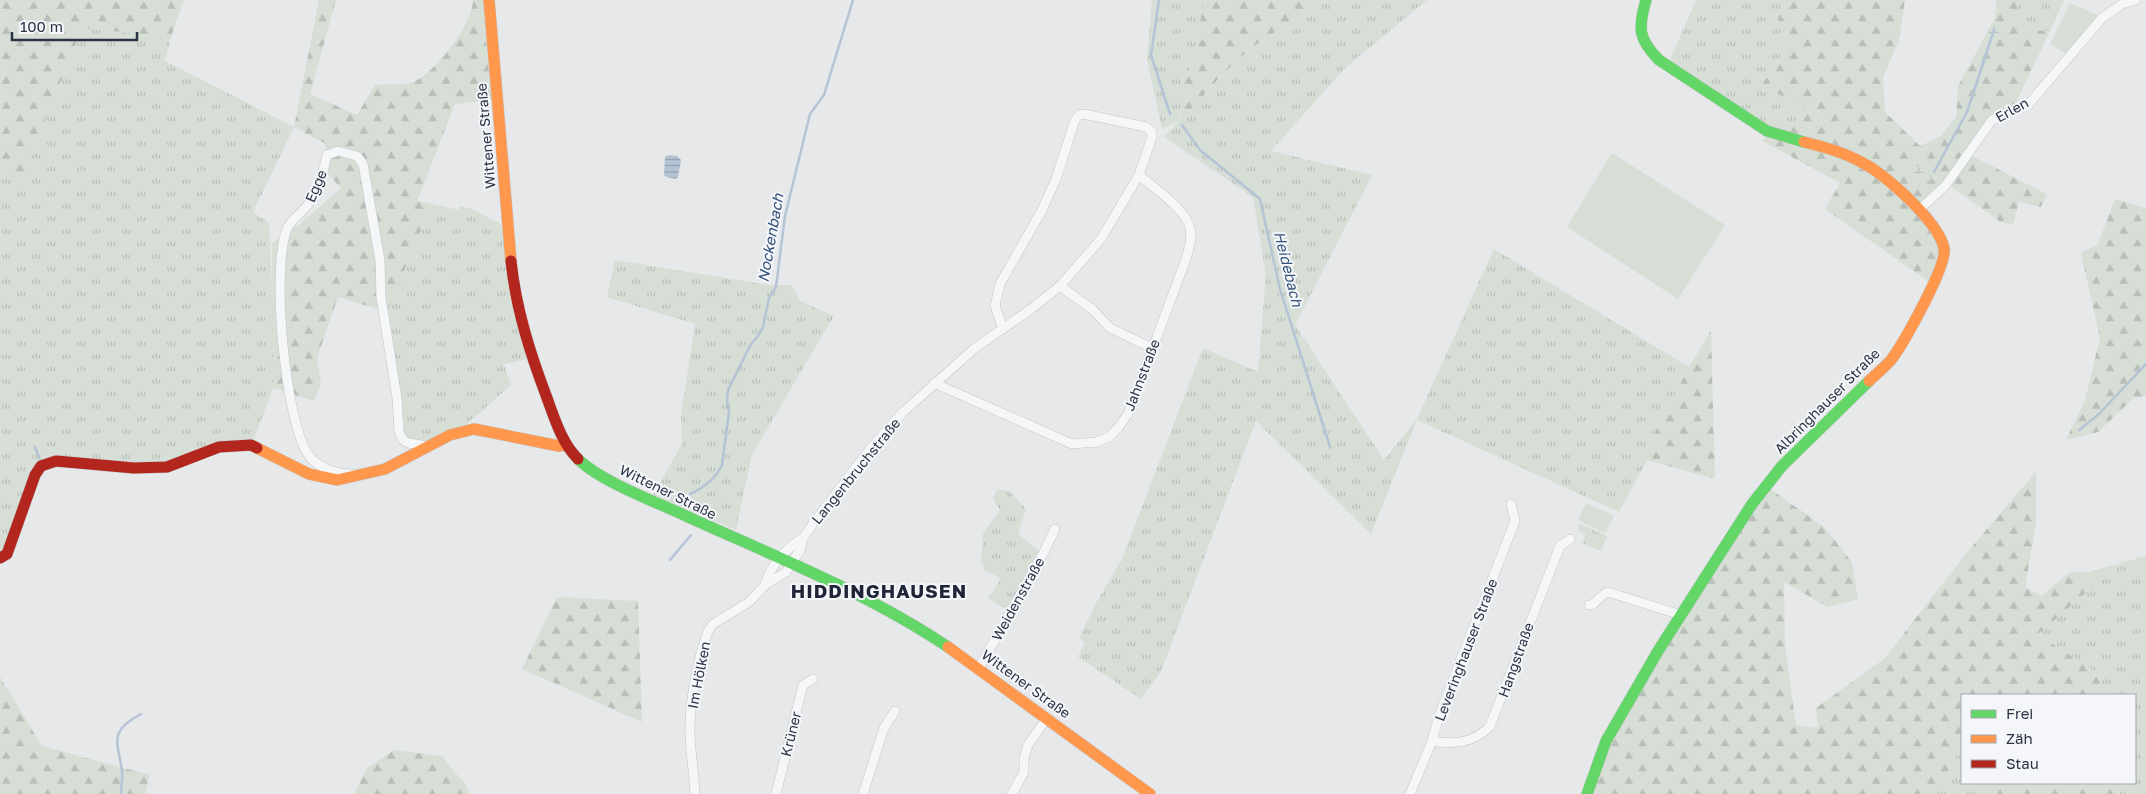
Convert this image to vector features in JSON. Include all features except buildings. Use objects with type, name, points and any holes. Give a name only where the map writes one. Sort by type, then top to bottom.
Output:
[{"type":"street","name":"Wittener Straße","points":[[489,0],[513,280],[525,338],[565,445],[584,465],[603,477],[900,617],[923,630],[979,668],[1150,794]]},
{"type":"street","name":"Albringhauser Straße","points":[[1587,794],[1606,741],[1681,615],[1752,504],[1782,466],[1891,360],[1924,304],[1944,257],[1945,249],[1941,239],[1919,210],[1879,172],[1840,152],[1767,131],[1659,60],[1646,48],[1639,32],[1646,0]]},
{"type":"street","name":"Erlen","points":[[1919,210],[1946,185],[1992,120],[2028,105],[2102,18],[2122,4],[2136,0]]},
{"type":"street","name":"Langenbruchstraße","points":[[792,566],[800,550],[803,538],[870,449],[902,413],[975,348],[1003,329],[1060,286],[1101,239],[1139,175],[1152,137],[1152,132],[1146,127],[1084,114],[1079,115],[1075,120],[1056,179],[1042,210],[1000,284],[995,306],[1003,329]]},
{"type":"street","name":"Egge","points":[[372,473],[344,474],[314,462],[309,456],[300,436],[285,375],[281,326],[284,244],[288,226],[308,206],[322,176],[327,155],[338,151],[357,156],[363,164],[380,260],[381,297],[397,398],[399,432],[403,440],[408,443],[429,446]]},
{"type":"street","name":"Jahnstraße","points":[[934,383],[1072,444],[1097,442],[1108,437],[1118,428],[1128,414],[1186,260],[1191,241],[1191,230],[1186,217],[1139,175]]},
{"type":"street","points":[[1060,286],[1094,310],[1110,328],[1152,348]]},
{"type":"street","points":[[0,558],[7,554],[35,476],[41,466],[56,461],[134,468],[167,466],[219,447],[251,445],[309,474],[337,480],[385,469],[450,434],[474,430],[559,446],[565,445]]},
{"type":"street","name":"Leveringhauser Straße","points":[[1410,794],[1432,741],[1515,521],[1511,504]]},
{"type":"street","name":"Weidenstraße","points":[[979,668],[1055,529]]},
{"type":"street","name":"Langenbruchstraße","points":[[779,560],[792,544],[803,538]]},
{"type":"street","name":"Hangstraße","points":[[1432,741],[1447,744],[1461,743],[1483,733],[1490,726],[1560,546],[1570,539]]},
{"type":"street","name":"Im Hölken","points":[[765,585],[768,574],[779,560]]},
{"type":"street","name":"Im Hölken","points":[[695,794],[690,734],[691,718],[694,689],[706,637],[713,624],[748,602],[765,585],[777,579],[792,566]]},
{"type":"street","points":[[1589,605],[1592,605],[1608,592],[1681,615]]},
{"type":"street","name":"Krüner","points":[[776,794],[803,685],[813,679]]},
{"type":"street","points":[[863,794],[884,728],[894,711]]},
{"type":"street","points":[[1012,794],[1024,772],[1024,758],[1028,745],[1047,718]]},
{"type":"green space","points":[[0,0],[184,0],[171,37],[82,28],[20,183],[0,174]]},
{"type":"green space","points":[[319,0],[336,0],[310,94],[357,115],[375,85],[410,83],[430,71],[459,35],[466,23],[473,0],[483,0],[491,100],[455,104],[417,201],[432,204],[387,312],[338,297],[317,358],[321,384],[314,401],[273,388],[272,243],[300,224],[341,188],[323,169],[326,144],[294,127]]},
{"type":"green space","points":[[1152,0],[1205,0],[1194,59],[1182,87],[1182,115],[1179,121],[1162,129],[1147,59]]},
{"type":"green space","points":[[1204,0],[1326,0],[1251,48],[1223,74],[1182,119],[1182,87],[1194,59]]},
{"type":"green space","points":[[1326,0],[1427,0],[1346,67],[1271,151],[1372,175],[1295,325],[1384,460],[1417,419],[1494,249],[1689,367],[1644,454],[1647,460],[1619,512],[1417,420],[1371,534],[1256,421],[1161,671],[1141,699],[1078,657],[1085,642],[1079,639],[1096,603],[1122,559],[1203,348],[1258,372],[1266,275],[1253,197],[1164,137],[1223,75],[1252,48]]},
{"type":"green space","points":[[1696,0],[1785,0],[1778,18],[1785,49],[1762,85],[1810,111],[1787,134],[1756,120],[1669,62]]},
{"type":"green space","points":[[1785,0],[1905,0],[1899,40],[1883,77],[1885,112],[1920,146],[1940,137],[1956,117],[1958,86],[1995,18],[1996,0],[2017,0],[2017,29],[2050,31],[2014,107],[1991,118],[1940,188],[1915,212],[1933,232],[1941,248],[1929,282],[1825,209],[1840,183],[1762,141],[1767,134],[1781,139],[1810,111],[1762,85],[1785,49],[1778,18]]},
{"type":"green space","points":[[2017,0],[2064,0],[2050,31],[2017,29]]},
{"type":"green space","points":[[2070,3],[2099,16],[2067,54],[2050,44]]},
{"type":"green space","points":[[1993,22],[2003,27],[1997,36],[1986,35]]},
{"type":"green space","points":[[82,28],[171,37],[165,61],[294,127],[253,212],[269,223],[274,331],[273,388],[253,442],[169,463],[43,462],[0,556],[0,174],[20,182]]},
{"type":"green space","points":[[1612,153],[1725,225],[1678,299],[1567,227]]},
{"type":"green space","points":[[1972,156],[2047,194],[2041,207],[2019,202],[2013,225],[1999,221],[1949,185]]},
{"type":"green space","points":[[1912,166],[1929,166],[1940,175],[1920,188],[1913,179]]},
{"type":"green space","points":[[2115,199],[2146,208],[2146,396],[2134,398],[2098,432],[2066,440],[2085,400],[2100,338],[2081,253],[2098,244]]},
{"type":"green space","points":[[432,204],[459,210],[460,206],[472,209],[504,226],[527,359],[504,364],[511,385],[461,429],[427,443],[408,440],[402,432],[392,333],[387,312]]},
{"type":"green space","points":[[615,260],[769,285],[792,285],[800,301],[834,316],[752,454],[736,530],[653,495],[682,444],[681,415],[695,324],[607,297]]},
{"type":"green space","points":[[1711,331],[1715,479],[1647,460],[1644,454],[1689,367]]},
{"type":"green space","points":[[2036,472],[2036,523],[2025,587],[2041,596],[2070,572],[2089,572],[2088,591],[2038,634],[2094,671],[2106,694],[1961,694],[1961,746],[1935,794],[1590,794],[1607,749],[1668,643],[1769,488],[1824,527],[1852,562],[1858,599],[1828,607],[1784,582],[1785,646],[1796,725],[1818,728],[1816,708],[1884,659],[1964,556]]},
{"type":"green space","points":[[997,489],[1009,491],[1026,509],[1018,534],[1039,551],[1007,610],[988,598],[1001,579],[985,570],[981,561],[983,533],[1000,510],[993,499]]},
{"type":"green space","points":[[1586,503],[1614,516],[1605,533],[1578,520]]},
{"type":"green space","points":[[1580,524],[1607,536],[1601,551],[1582,543],[1586,534],[1578,530]]},
{"type":"green space","points":[[2146,556],[2146,794],[2119,794],[2119,784],[2136,784],[2136,694],[2106,694],[2094,671],[2037,633],[2088,591],[2089,572]]},
{"type":"green space","points":[[557,597],[638,601],[642,722],[522,669]]},
{"type":"green space","points":[[0,677],[42,746],[150,775],[145,794],[0,794]]},
{"type":"green space","points":[[1961,746],[1961,784],[1990,784],[1984,794],[1935,794]]},
{"type":"green space","points":[[394,750],[441,756],[466,785],[469,794],[354,794],[367,768]]},
{"type":"green space","points":[[1990,784],[2119,784],[2119,794],[1984,794]]},
{"type":"water","points":[[668,155],[677,156],[681,160],[676,179],[664,175],[665,157]]},
{"type":"waterway","name":"Nockenbach","points":[[690,494],[709,482],[722,465],[729,412],[728,390],[751,344],[763,327],[769,298],[776,287],[785,216],[810,114],[824,95],[853,0]]},
{"type":"waterway","name":"Heidebach","points":[[1159,0],[1151,55],[1170,114]]},
{"type":"waterway","points":[[1934,172],[1967,112],[1994,30]]},
{"type":"waterway","name":"Heidebach","points":[[1182,125],[1200,150],[1260,199],[1280,289],[1330,447]]},
{"type":"waterway","points":[[2079,430],[2099,414],[2146,364]]},
{"type":"waterway","points":[[35,447],[40,460]]},
{"type":"waterway","name":"Nockenbach","points":[[670,560],[691,535]]},
{"type":"waterway","points":[[121,794],[122,773],[117,744],[118,737],[124,726],[141,714]]},
{"type":"traffic: fast","points":[[1646,0],[1641,26],[1642,33],[1647,46],[1659,60],[1767,131],[1804,142]]},
{"type":"traffic: fast","points":[[1587,794],[1606,741],[1658,651],[1752,504],[1782,466],[1869,381]]},
{"type":"traffic: fast","points":[[578,459],[600,475],[629,491],[853,592],[886,609],[948,647]]},
{"type":"traffic: slow","points":[[489,0],[511,261]]},
{"type":"traffic: slow","points":[[1804,142],[1847,155],[1883,177],[1921,212],[1940,237],[1944,248],[1943,257],[1932,287],[1905,338],[1891,360],[1869,381]]},
{"type":"traffic: slow","points":[[257,448],[309,474],[337,480],[385,469],[450,435],[474,429],[559,446],[565,445]]},
{"type":"traffic: slow","points":[[948,647],[1150,794]]},
{"type":"traffic: jam","points":[[511,261],[520,314],[535,364],[560,431],[572,453],[578,459]]},
{"type":"traffic: jam","points":[[0,558],[7,554],[35,475],[41,466],[56,461],[134,468],[167,467],[219,447],[251,445],[257,448]]},
{"type":"district","name":"HIDDINGHAUSEN","points":[[879,591]]}]
